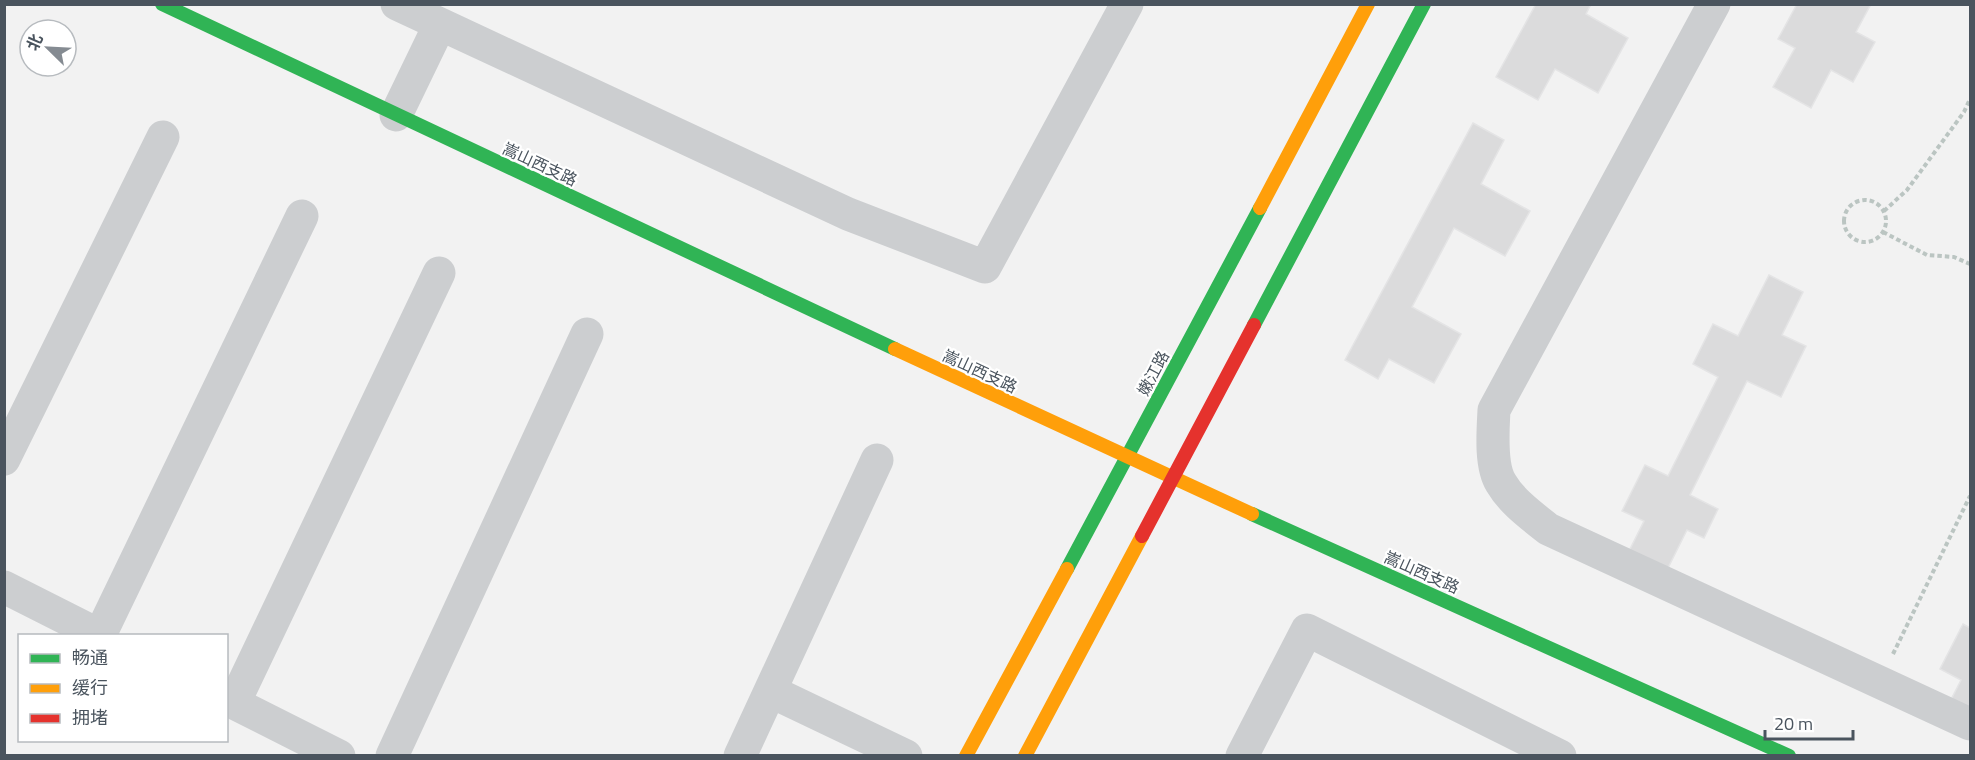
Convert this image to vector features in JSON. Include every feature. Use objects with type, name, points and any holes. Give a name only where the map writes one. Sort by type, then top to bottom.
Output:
[{"type":"main road","name":"嵩山西支路","points":[[162,4],[1172,479],[1789,756]]},
{"type":"main road","name":"嫩江路","points":[[966,756],[1368,4]]},
{"type":"main road","points":[[1025,756],[1424,4]]},
{"type":"street","points":[[397,4],[848,214],[985,267],[1127,4]]},
{"type":"street","points":[[1714,4],[1494,410],[1492,446],[1500,482],[1520,506],[1548,529],[1971,724]]},
{"type":"street","points":[[396,115],[440,24]]},
{"type":"street","points":[[4,459],[164,137]]},
{"type":"street","points":[[100,634],[302,216]]},
{"type":"street","points":[[339,756],[230,701],[439,273]]},
{"type":"street","points":[[392,756],[586,334]]},
{"type":"street","points":[[740,756],[877,460]]},
{"type":"street","points":[[4,587],[98,634]]},
{"type":"street","points":[[1242,756],[1307,630],[1560,756]]},
{"type":"street","points":[[770,691],[906,756]]},
{"type":"path","points":[[1884,211],[1906,190],[1971,99]]},
{"type":"path","points":[[1860,200],[1874,202],[1884,211],[1886,218],[1883,232],[1873,241],[1859,241],[1848,234],[1844,221],[1849,208],[1860,200]]},
{"type":"path","points":[[1883,232],[1927,255],[1954,258],[1971,264]]},
{"type":"path","points":[[1879,682],[1971,496]]},
{"type":"building","points":[[1536,4],[1591,4],[1586,14],[1628,38],[1598,93],[1555,69],[1538,100],[1496,77]]},
{"type":"building","points":[[1797,4],[1871,4],[1856,32],[1875,42],[1853,82],[1831,70],[1811,108],[1773,87],[1795,48],[1778,39]]},
{"type":"building","points":[[1473,123],[1504,140],[1481,184],[1530,211],[1505,256],[1454,228],[1412,307],[1461,334],[1434,383],[1389,359],[1378,379],[1345,360]]},
{"type":"building","points":[[1769,275],[1803,292],[1782,335],[1806,346],[1781,397],[1747,381],[1690,495],[1718,509],[1704,538],[1687,530],[1660,584],[1622,565],[1644,521],[1622,511],[1645,465],[1668,476],[1718,377],[1693,364],[1713,324],[1738,336]]},
{"type":"building","points":[[1963,624],[1970,628],[1970,739],[1939,723],[1961,680],[1940,669]]},
{"type":"traffic: fast","points":[[162,4],[895,349]]},
{"type":"traffic: fast","points":[[1254,325],[1424,4]]},
{"type":"traffic: fast","points":[[1067,569],[1260,208]]},
{"type":"traffic: fast","points":[[1252,514],[1789,756]]},
{"type":"traffic: slow","points":[[1260,208],[1368,4]]},
{"type":"traffic: slow","points":[[895,349],[1252,514]]},
{"type":"traffic: slow","points":[[1025,756],[1142,536]]},
{"type":"traffic: slow","points":[[966,756],[1067,569]]},
{"type":"traffic: jam","points":[[1142,536],[1254,325]]}]
